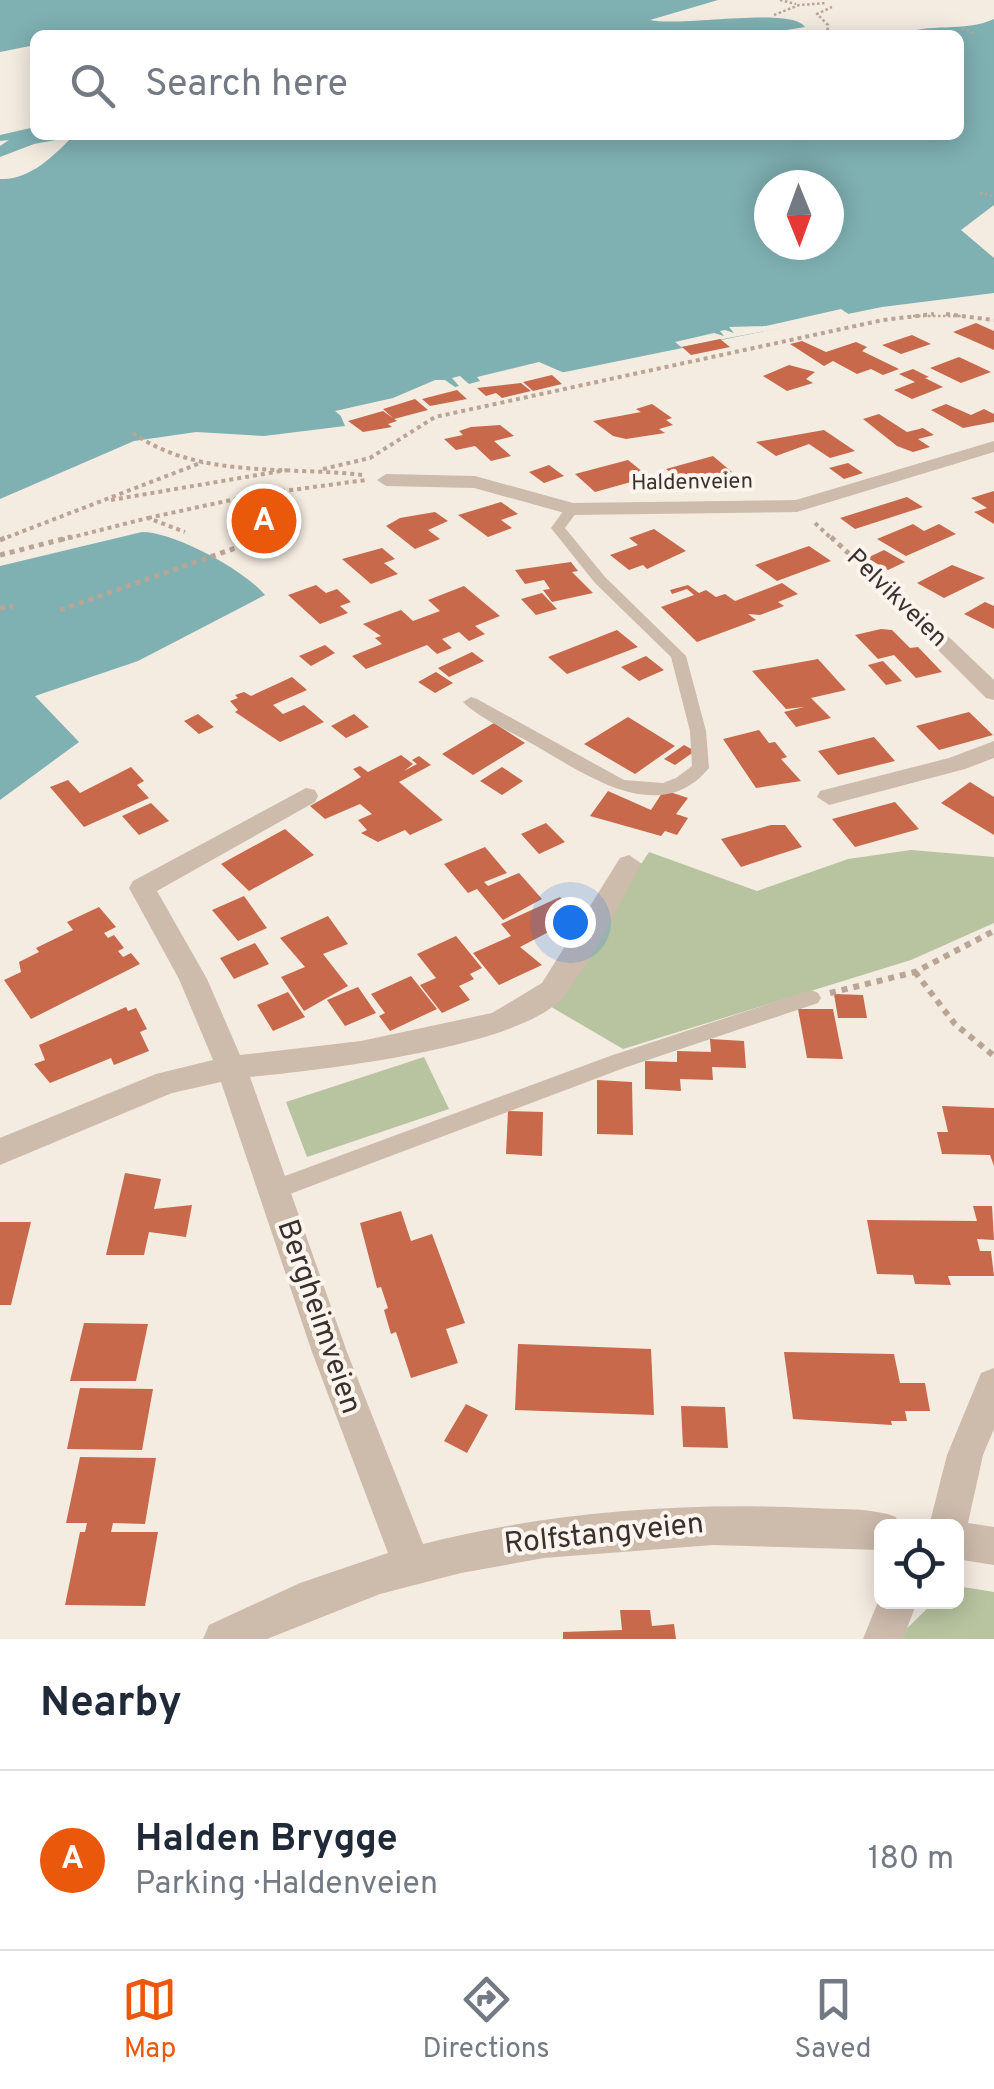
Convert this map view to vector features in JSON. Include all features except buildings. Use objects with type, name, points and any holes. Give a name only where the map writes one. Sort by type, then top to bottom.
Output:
[{"type":"street","name":"Haldenveien","points":[[386,480],[475,482],[572,509],[796,506],[994,446]]},
{"type":"street","name":"Pelvikveien","points":[[901,602],[994,693]]},
{"type":"street","points":[[830,797],[956,764],[994,748]]},
{"type":"street","name":"Bergheimveien","points":[[306,796],[142,888],[167,926],[229,1068],[344,1398],[412,1564]]},
{"type":"street","points":[[0,1152],[167,1082],[229,1068],[361,1053],[499,1022],[552,991],[629,864]]},
{"type":"street","points":[[950,1519],[965,1454],[994,1385]]},
{"type":"street","name":"Rolfstangveien","points":[[246,1633],[412,1564],[528,1538],[691,1525],[874,1531]]},
{"type":"street","points":[[964,1541],[994,1546]]},
{"type":"street","points":[[883,1639],[894,1609]]},
{"type":"lane","points":[[470,702],[619,786],[647,792],[683,785],[701,768],[698,731],[678,656],[600,580],[558,528],[572,509]]},
{"type":"lane","points":[[274,1190],[617,1062],[810,998]]},
{"type":"path","points":[[780,0],[827,3]]},
{"type":"path","points":[[774,15],[799,4]]},
{"type":"path","points":[[828,30],[828,25],[817,14],[832,8]]},
{"type":"path","points":[[962,28],[974,32]]},
{"type":"path","points":[[980,193],[994,196]]},
{"type":"path","points":[[323,470],[370,458],[434,417],[883,320],[940,313],[994,320]]},
{"type":"path","points":[[0,555],[254,496],[380,478],[206,461],[152,450],[132,433]]},
{"type":"path","points":[[0,540],[206,461]]},
{"type":"path","points":[[98,502],[300,468]]},
{"type":"path","name":"Pelvikveien","points":[[796,506],[901,602]]},
{"type":"path","points":[[148,518],[184,532]]},
{"type":"path","points":[[60,610],[244,545]]},
{"type":"path","points":[[0,608],[13,606]]},
{"type":"path","points":[[810,998],[914,972],[994,931]]},
{"type":"path","points":[[914,972],[955,1024],[994,1056]]},
{"type":"green space","points":[[911,850],[994,857],[994,923],[911,960],[623,1049],[548,1005],[649,852],[757,891],[848,859]]},
{"type":"green space","points":[[424,1057],[449,1109],[307,1157],[286,1102]]},
{"type":"green space","points":[[964,1587],[994,1592],[994,1639],[896,1639],[927,1609],[964,1609]]},
{"type":"water","points":[[0,0],[718,0],[650,20],[758,17],[796,21],[805,27],[30,30],[30,46],[0,52]]},
{"type":"water","points":[[994,19],[994,205],[961,230],[994,258],[994,293],[882,307],[565,372],[431,391],[340,414],[345,426],[264,436],[196,432],[134,441],[0,499],[0,179],[30,172],[69,140],[964,140],[964,30],[916,30],[959,27]]},
{"type":"water","points":[[30,128],[30,140],[56,140],[0,157],[0,146],[9,140],[0,141],[0,135]]},
{"type":"water","points":[[142,532],[172,538],[208,554],[265,595],[138,661],[35,696],[79,742],[0,800],[0,566]]},
{"type":"pier","points":[[841,309],[850,315],[681,347],[675,342],[714,333],[724,336],[720,331],[725,330],[734,333],[729,327],[766,326]]},
{"type":"pier","points":[[539,362],[569,375],[432,395],[346,420],[335,411],[393,398],[435,380],[445,380],[455,387],[459,386],[452,378],[460,376],[469,384],[480,381],[477,377]]},
{"type":"place","name":"Halden Brygge","points":[[264,521]]}]
